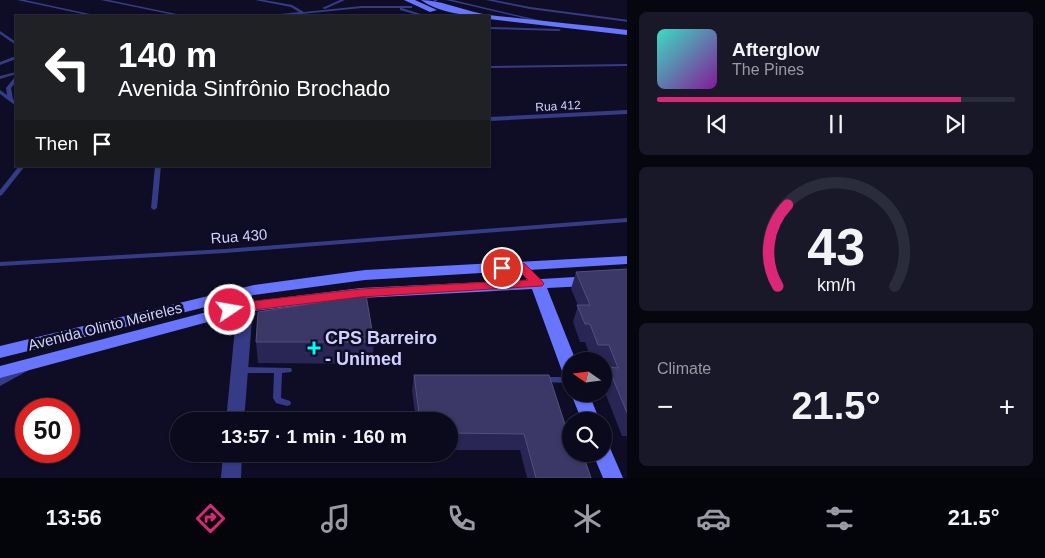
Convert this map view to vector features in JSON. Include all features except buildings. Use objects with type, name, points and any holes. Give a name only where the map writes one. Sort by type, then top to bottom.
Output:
[{"type":"main road","points":[[425,0],[448,9],[478,15]]},
{"type":"main road","points":[[410,3],[452,15]]},
{"type":"main road","points":[[490,17],[627,38]]},
{"type":"main road","points":[[490,22],[627,33]]},
{"type":"main road","name":"Avenida Olinto Meireles","points":[[0,352],[254,290],[365,275],[627,260]]},
{"type":"main road","points":[[521,266],[538,284],[564,352]]},
{"type":"main road","name":"Avenida Olinto Meireles","points":[[0,372],[245,306],[361,293],[627,279]]},
{"type":"main road","points":[[606,462],[613,478]]},
{"type":"street","points":[[237,412],[245,306]]},
{"type":"street","name":"Avenida Olinto Meireles","points":[[0,380],[28,363]]},
{"type":"street","points":[[231,478],[232,462]]},
{"type":"lane","points":[[19,0],[92,15]]},
{"type":"lane","points":[[103,0],[179,15]]},
{"type":"lane","points":[[257,0],[292,6],[304,13]]},
{"type":"lane","points":[[314,12],[343,0]]},
{"type":"lane","points":[[367,0],[422,15]]},
{"type":"lane","points":[[448,0],[558,28]]},
{"type":"lane","points":[[488,0],[530,8],[627,21]]},
{"type":"lane","points":[[282,15],[410,3]]},
{"type":"lane","points":[[490,28],[558,28]]},
{"type":"lane","points":[[0,32],[15,43]]},
{"type":"lane","points":[[0,64],[15,57]]},
{"type":"lane","points":[[490,67],[627,65]]},
{"type":"lane","points":[[0,78],[15,73]]},
{"type":"lane","points":[[11,99],[8,88],[15,80]]},
{"type":"lane","points":[[0,92],[15,103]]},
{"type":"lane","name":"Rua 412","points":[[490,119],[627,112]]},
{"type":"lane","points":[[0,194],[21,167]]},
{"type":"lane","points":[[154,208],[158,167]]},
{"type":"lane","name":"Rua 430","points":[[0,264],[225,251],[479,233],[627,220]]},
{"type":"lane","points":[[240,370],[283,370],[277,398],[279,401],[288,403]]},
{"type":"lane","points":[[541,380],[562,380]]},
{"type":"place","name":"CPS Barreiro - Unimed","points":[[314,348]]},
{"type":"route","points":[[230,310],[245,306],[361,293],[538,284],[521,266],[502,268]]}]
